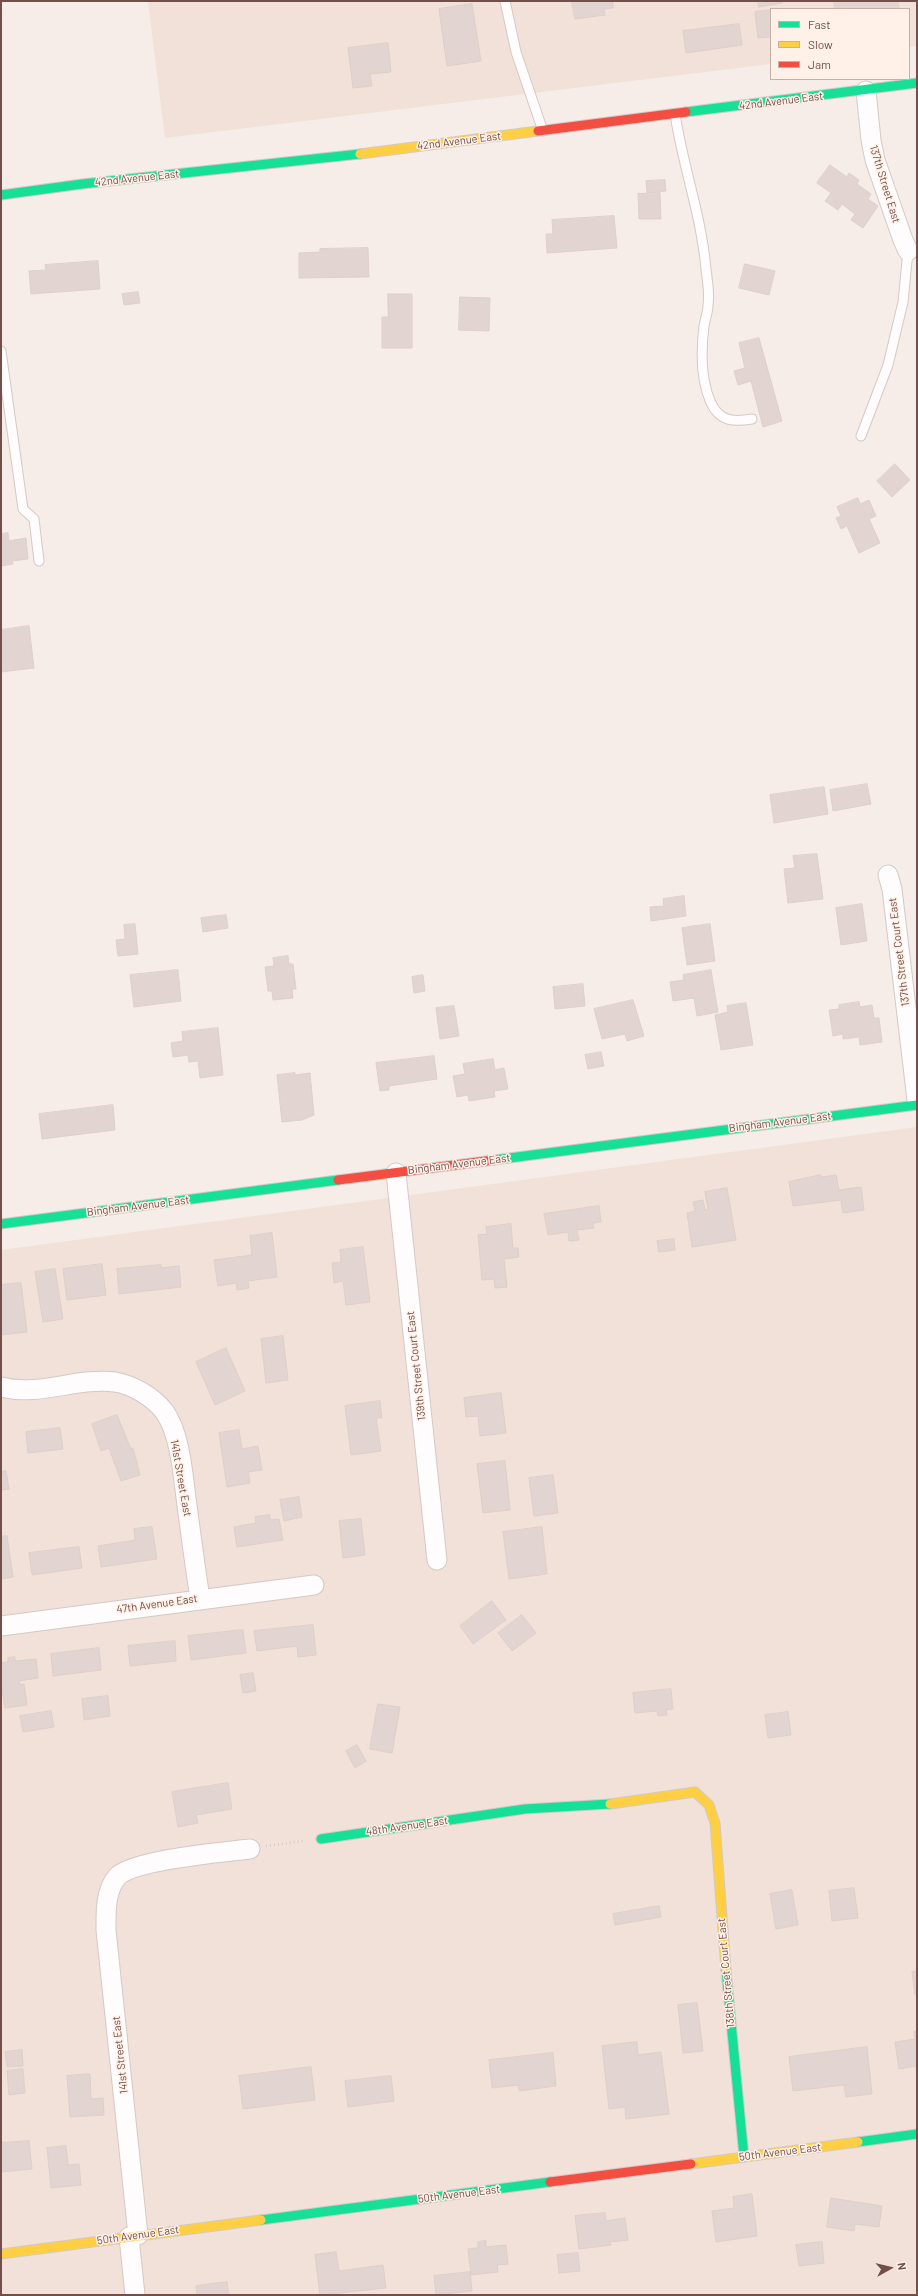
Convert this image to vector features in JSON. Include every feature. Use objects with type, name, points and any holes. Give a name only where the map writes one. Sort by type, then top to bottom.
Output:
[{"type":"street","name":"42nd Avenue East","points":[[1,195],[543,131],[917,84]]},
{"type":"street","name":"137th Street East","points":[[866,90],[871,140],[875,160],[902,240],[908,251]]},
{"type":"street","name":"137th Street Court East","points":[[888,875],[892,889],[917,1100]]},
{"type":"street","name":"Bingham Avenue East","points":[[1,1224],[917,1104]]},
{"type":"street","name":"139th Street Court East","points":[[396,1173],[437,1560]]},
{"type":"street","name":"141st Street East","points":[[1,1387],[24,1391],[91,1382],[115,1382],[127,1385],[146,1395],[155,1402],[164,1412],[170,1423],[181,1462],[200,1598]]},
{"type":"street","name":"47th Avenue East","points":[[1,1626],[200,1598],[314,1585]]},
{"type":"street","name":"48th Avenue East","points":[[321,1839],[524,1809],[603,1805],[695,1792],[699,1795]]},
{"type":"street","name":"138th Street Court East","points":[[699,1795],[712,1809],[715,1823],[728,2004],[744,2157]]},
{"type":"street","name":"141st Street East","points":[[135,2295],[134,2236],[106,1930],[108,1897],[116,1877],[129,1869],[154,1863],[250,1848]]},
{"type":"street","name":"50th Avenue East","points":[[1,2254],[917,2134]]},
{"type":"lane","points":[[505,1],[516,52],[543,131]]},
{"type":"lane","points":[[675,114],[680,146],[697,209],[704,244],[708,304],[704,325],[703,348],[706,387],[711,403],[717,413],[723,418],[737,422],[752,419]]},
{"type":"lane","points":[[861,436],[888,365],[903,302],[908,251]]},
{"type":"lane","points":[[1,351],[23,509],[34,519],[39,561]]},
{"type":"path","points":[[250,1848],[321,1839]]},
{"type":"shaded area","points":[[148,1],[917,1],[917,46],[910,47],[910,8],[770,8],[770,64],[165,138]]},
{"type":"shaded area","points":[[917,1127],[917,2295],[1,2295],[1,1250]]},
{"type":"building","points":[[572,1],[613,1],[613,8],[604,9],[605,15],[575,19]]},
{"type":"building","points":[[758,1],[782,1],[782,3],[759,7]]},
{"type":"building","points":[[898,1],[899,8],[835,8],[834,2]]},
{"type":"building","points":[[472,4],[481,61],[447,66],[439,9]]},
{"type":"building","points":[[770,10],[770,37],[758,38],[755,12]]},
{"type":"building","points":[[739,24],[742,45],[686,53],[683,31]]},
{"type":"building","points":[[388,43],[391,72],[370,74],[372,86],[353,88],[348,48]]},
{"type":"building","points":[[830,165],[847,177],[849,173],[859,180],[857,184],[871,194],[868,199],[878,206],[863,228],[851,220],[855,214],[842,204],[838,210],[825,201],[831,193],[817,183]]},
{"type":"building","points":[[665,180],[666,191],[647,193],[646,181]]},
{"type":"building","points":[[660,193],[661,219],[639,219],[638,194]]},
{"type":"building","points":[[614,216],[617,248],[547,253],[546,234],[553,234],[552,220]]},
{"type":"building","points":[[368,248],[369,277],[299,278],[299,253],[320,252],[320,249]]},
{"type":"building","points":[[98,261],[100,289],[31,294],[29,271],[46,270],[45,265]]},
{"type":"building","points":[[745,264],[775,271],[769,295],[739,288]]},
{"type":"building","points":[[138,292],[140,303],[124,305],[122,294]]},
{"type":"building","points":[[388,294],[412,294],[412,348],[382,348],[382,317],[388,317]]},
{"type":"building","points":[[460,297],[490,298],[489,331],[459,330]]},
{"type":"building","points":[[759,338],[782,421],[763,427],[751,381],[738,385],[734,371],[745,368],[739,343]]},
{"type":"building","points":[[895,464],[910,480],[892,497],[877,481]]},
{"type":"building","points":[[858,498],[860,504],[869,500],[876,516],[869,519],[880,543],[859,553],[847,526],[841,529],[836,518],[841,516],[837,507]]},
{"type":"building","points":[[8,533],[9,541],[26,538],[28,559],[12,561],[13,564],[1,566],[1,534]]},
{"type":"building","points":[[29,626],[34,668],[1,672],[1,630]]},
{"type":"building","points":[[867,784],[871,804],[833,811],[830,790]]},
{"type":"building","points":[[824,787],[828,814],[774,823],[770,795]]},
{"type":"building","points":[[817,854],[823,899],[788,903],[784,869],[795,868],[793,856]]},
{"type":"building","points":[[684,896],[686,916],[651,921],[650,907],[664,906],[663,899]]},
{"type":"building","points":[[862,904],[867,941],[841,945],[836,908]]},
{"type":"building","points":[[226,915],[228,928],[203,932],[201,918]]},
{"type":"building","points":[[135,924],[138,954],[118,956],[116,940],[125,939],[124,925]]},
{"type":"building","points":[[710,924],[715,961],[687,965],[682,928]]},
{"type":"building","points":[[288,956],[289,964],[293,964],[296,989],[292,989],[293,998],[273,1000],[272,991],[268,991],[265,967],[274,966],[273,958]]},
{"type":"building","points":[[178,970],[181,1001],[134,1007],[130,975]]},
{"type":"building","points":[[711,970],[718,1012],[697,1016],[694,998],[673,1001],[670,982],[684,980],[683,975]]},
{"type":"building","points":[[423,975],[425,991],[414,993],[412,977]]},
{"type":"building","points":[[583,984],[585,1006],[555,1009],[553,987]]},
{"type":"building","points":[[633,1000],[644,1036],[627,1041],[625,1034],[602,1039],[594,1009]]},
{"type":"building","points":[[859,1002],[860,1007],[872,1005],[874,1018],[879,1018],[882,1042],[860,1045],[859,1037],[843,1039],[843,1034],[833,1036],[829,1010],[839,1009],[839,1005]]},
{"type":"building","points":[[746,1003],[753,1045],[721,1050],[715,1015],[728,1012],[727,1006]]},
{"type":"building","points":[[454,1006],[459,1036],[440,1039],[436,1008]]},
{"type":"building","points":[[218,1028],[223,1075],[200,1078],[198,1061],[189,1062],[188,1055],[173,1057],[171,1043],[183,1041],[182,1032]]},
{"type":"building","points":[[601,1052],[604,1066],[588,1069],[585,1055]]},
{"type":"building","points":[[434,1056],[437,1079],[389,1086],[389,1090],[380,1091],[376,1063]]},
{"type":"building","points":[[493,1059],[495,1070],[504,1068],[508,1089],[494,1091],[495,1097],[469,1101],[468,1095],[457,1097],[453,1076],[465,1074],[463,1064]]},
{"type":"building","points":[[295,1073],[295,1075],[310,1073],[314,1115],[302,1120],[282,1122],[277,1075]]},
{"type":"building","points":[[113,1105],[115,1130],[42,1139],[39,1114]]},
{"type":"building","points":[[821,1175],[821,1177],[836,1175],[839,1190],[861,1187],[864,1210],[843,1213],[841,1200],[793,1206],[789,1182]]},
{"type":"building","points":[[727,1188],[736,1240],[692,1247],[687,1213],[695,1211],[693,1202],[703,1200],[705,1210],[708,1209],[705,1192]]},
{"type":"building","points":[[599,1206],[601,1222],[593,1223],[594,1228],[577,1230],[579,1240],[569,1241],[568,1232],[548,1235],[544,1214]]},
{"type":"building","points":[[511,1224],[513,1248],[518,1248],[519,1257],[504,1259],[507,1287],[495,1288],[494,1279],[482,1280],[478,1235],[487,1234],[486,1227]]},
{"type":"building","points":[[272,1233],[277,1277],[248,1281],[249,1288],[237,1290],[236,1283],[218,1286],[214,1260],[252,1255],[250,1236]]},
{"type":"building","points":[[674,1239],[675,1250],[659,1252],[657,1241]]},
{"type":"building","points":[[363,1247],[370,1302],[346,1305],[343,1281],[334,1283],[332,1263],[341,1262],[340,1250]]},
{"type":"building","points":[[102,1264],[106,1295],[67,1300],[63,1269]]},
{"type":"building","points":[[161,1265],[161,1268],[179,1266],[181,1287],[119,1294],[117,1269]]},
{"type":"building","points":[[55,1269],[63,1319],[43,1322],[35,1272]]},
{"type":"building","points":[[21,1283],[27,1332],[1,1335],[1,1285]]},
{"type":"building","points":[[283,1336],[288,1380],[266,1383],[261,1339]]},
{"type":"building","points":[[226,1348],[245,1391],[215,1405],[196,1362]]},
{"type":"building","points":[[501,1393],[506,1433],[480,1436],[478,1416],[466,1417],[464,1398]]},
{"type":"building","points":[[380,1401],[382,1418],[376,1418],[381,1451],[351,1455],[345,1406]]},
{"type":"building","points":[[117,1415],[131,1449],[133,1448],[140,1475],[121,1481],[109,1448],[101,1451],[92,1424]]},
{"type":"building","points":[[60,1428],[63,1449],[28,1453],[26,1432]]},
{"type":"building","points":[[239,1430],[242,1449],[258,1446],[262,1470],[248,1472],[250,1483],[227,1487],[219,1433]]},
{"type":"building","points":[[505,1461],[510,1510],[483,1513],[477,1464]]},
{"type":"building","points":[[6,1471],[9,1489],[1,1490],[1,1472]]},
{"type":"building","points":[[553,1475],[558,1513],[534,1516],[529,1478]]},
{"type":"building","points":[[299,1497],[302,1517],[284,1521],[280,1500]]},
{"type":"building","points":[[270,1515],[270,1520],[279,1519],[283,1540],[237,1547],[234,1527],[256,1523],[255,1517]]},
{"type":"building","points":[[361,1519],[365,1555],[343,1558],[339,1521]]},
{"type":"building","points":[[152,1527],[157,1559],[101,1567],[98,1546],[135,1540],[134,1529]]},
{"type":"building","points":[[542,1527],[547,1574],[509,1579],[503,1532]]},
{"type":"building","points":[[7,1536],[13,1577],[1,1579],[1,1537]]},
{"type":"building","points":[[79,1547],[82,1568],[32,1575],[29,1553]]},
{"type":"building","points":[[492,1601],[506,1620],[473,1644],[460,1626]]},
{"type":"building","points":[[522,1615],[536,1633],[512,1651],[498,1633]]},
{"type":"building","points":[[313,1625],[316,1655],[298,1657],[297,1646],[257,1651],[254,1631]]},
{"type":"building","points":[[243,1630],[246,1653],[191,1660],[188,1636]]},
{"type":"building","points":[[175,1641],[176,1661],[130,1666],[128,1646]]},
{"type":"building","points":[[99,1648],[101,1670],[53,1676],[51,1654]]},
{"type":"building","points":[[15,1657],[15,1661],[36,1659],[38,1678],[19,1681],[20,1685],[24,1684],[27,1705],[5,1708],[1,1683],[1,1663],[8,1662],[8,1658]]},
{"type":"building","points":[[253,1673],[256,1691],[243,1693],[240,1675]]},
{"type":"building","points":[[671,1689],[673,1709],[666,1710],[667,1715],[658,1716],[657,1711],[635,1713],[633,1693]]},
{"type":"building","points":[[108,1696],[110,1716],[84,1720],[82,1699]]},
{"type":"building","points":[[378,1704],[400,1707],[392,1753],[370,1749]]},
{"type":"building","points":[[51,1711],[54,1727],[23,1732],[20,1716]]},
{"type":"building","points":[[788,1712],[791,1735],[768,1738],[765,1715]]},
{"type":"building","points":[[357,1745],[366,1761],[355,1768],[346,1751]]},
{"type":"building","points":[[228,1783],[232,1809],[196,1815],[198,1823],[178,1827],[172,1792]]},
{"type":"building","points":[[854,1888],[858,1918],[832,1921],[829,1891]]},
{"type":"building","points":[[792,1890],[798,1925],[776,1929],[770,1894]]},
{"type":"building","points":[[659,1906],[661,1917],[615,1925],[613,1914]]},
{"type":"building","points":[[917,1971],[917,1995],[915,1995],[912,1972]]},
{"type":"building","points":[[697,2003],[703,2051],[683,2053],[678,2005]]},
{"type":"building","points":[[917,2031],[917,2066],[899,2069],[895,2042],[915,2039],[914,2032]]},
{"type":"building","points":[[637,2042],[638,2055],[661,2052],[669,2114],[626,2119],[625,2107],[609,2109],[602,2046]]},
{"type":"building","points":[[867,2047],[872,2094],[846,2097],[844,2085],[793,2091],[789,2057]]},
{"type":"building","points":[[22,2050],[23,2066],[7,2067],[5,2052]]},
{"type":"building","points":[[553,2053],[556,2086],[519,2091],[518,2085],[492,2088],[489,2060]]},
{"type":"building","points":[[311,2067],[315,2100],[243,2109],[239,2076]]},
{"type":"building","points":[[23,2069],[25,2093],[9,2095],[7,2071]]},
{"type":"building","points":[[90,2074],[91,2099],[103,2098],[104,2115],[70,2117],[67,2076]]},
{"type":"building","points":[[391,2076],[394,2101],[348,2107],[345,2081]]},
{"type":"building","points":[[29,2141],[32,2169],[1,2172],[1,2143]]},
{"type":"building","points":[[66,2146],[68,2165],[79,2164],[81,2185],[51,2188],[47,2148]]},
{"type":"building","points":[[752,2194],[757,2236],[716,2242],[712,2211],[734,2208],[733,2197]]},
{"type":"building","points":[[831,2198],[882,2206],[879,2227],[855,2224],[854,2231],[827,2227]]},
{"type":"building","points":[[605,2213],[606,2221],[625,2218],[628,2240],[610,2242],[611,2245],[579,2249],[575,2216]]},
{"type":"building","points":[[486,2241],[486,2247],[506,2245],[508,2264],[497,2265],[498,2272],[471,2275],[468,2249],[478,2248],[478,2242]]},
{"type":"building","points":[[822,2242],[824,2263],[799,2266],[796,2245]]},
{"type":"building","points":[[336,2252],[339,2271],[383,2265],[386,2288],[320,2295],[315,2255]]},
{"type":"building","points":[[578,2253],[580,2271],[559,2273],[557,2255]]},
{"type":"building","points":[[470,2272],[472,2291],[436,2295],[434,2276]]},
{"type":"building","points":[[227,2282],[229,2295],[197,2295],[196,2286]]},
{"type":"traffic: fast","points":[[686,112],[917,83]]},
{"type":"traffic: fast","points":[[1,195],[82,184],[360,154]]},
{"type":"traffic: fast","points":[[494,1160],[917,1105]]},
{"type":"traffic: fast","points":[[1,1224],[338,1180]]},
{"type":"traffic: fast","points":[[321,1839],[525,1809],[610,1804]]},
{"type":"traffic: fast","points":[[726,1970],[744,2157]]},
{"type":"traffic: fast","points":[[858,2142],[917,2134]]},
{"type":"traffic: fast","points":[[261,2220],[550,2182]]},
{"type":"traffic: slow","points":[[360,154],[538,131]]},
{"type":"traffic: slow","points":[[610,1804],[695,1792],[709,1805],[715,1823],[726,1970]]},
{"type":"traffic: slow","points":[[691,2164],[858,2142]]},
{"type":"traffic: slow","points":[[1,2254],[261,2220]]},
{"type":"traffic: jam","points":[[538,131],[686,112]]},
{"type":"traffic: jam","points":[[338,1180],[494,1160]]},
{"type":"traffic: jam","points":[[550,2182],[691,2164]]}]
